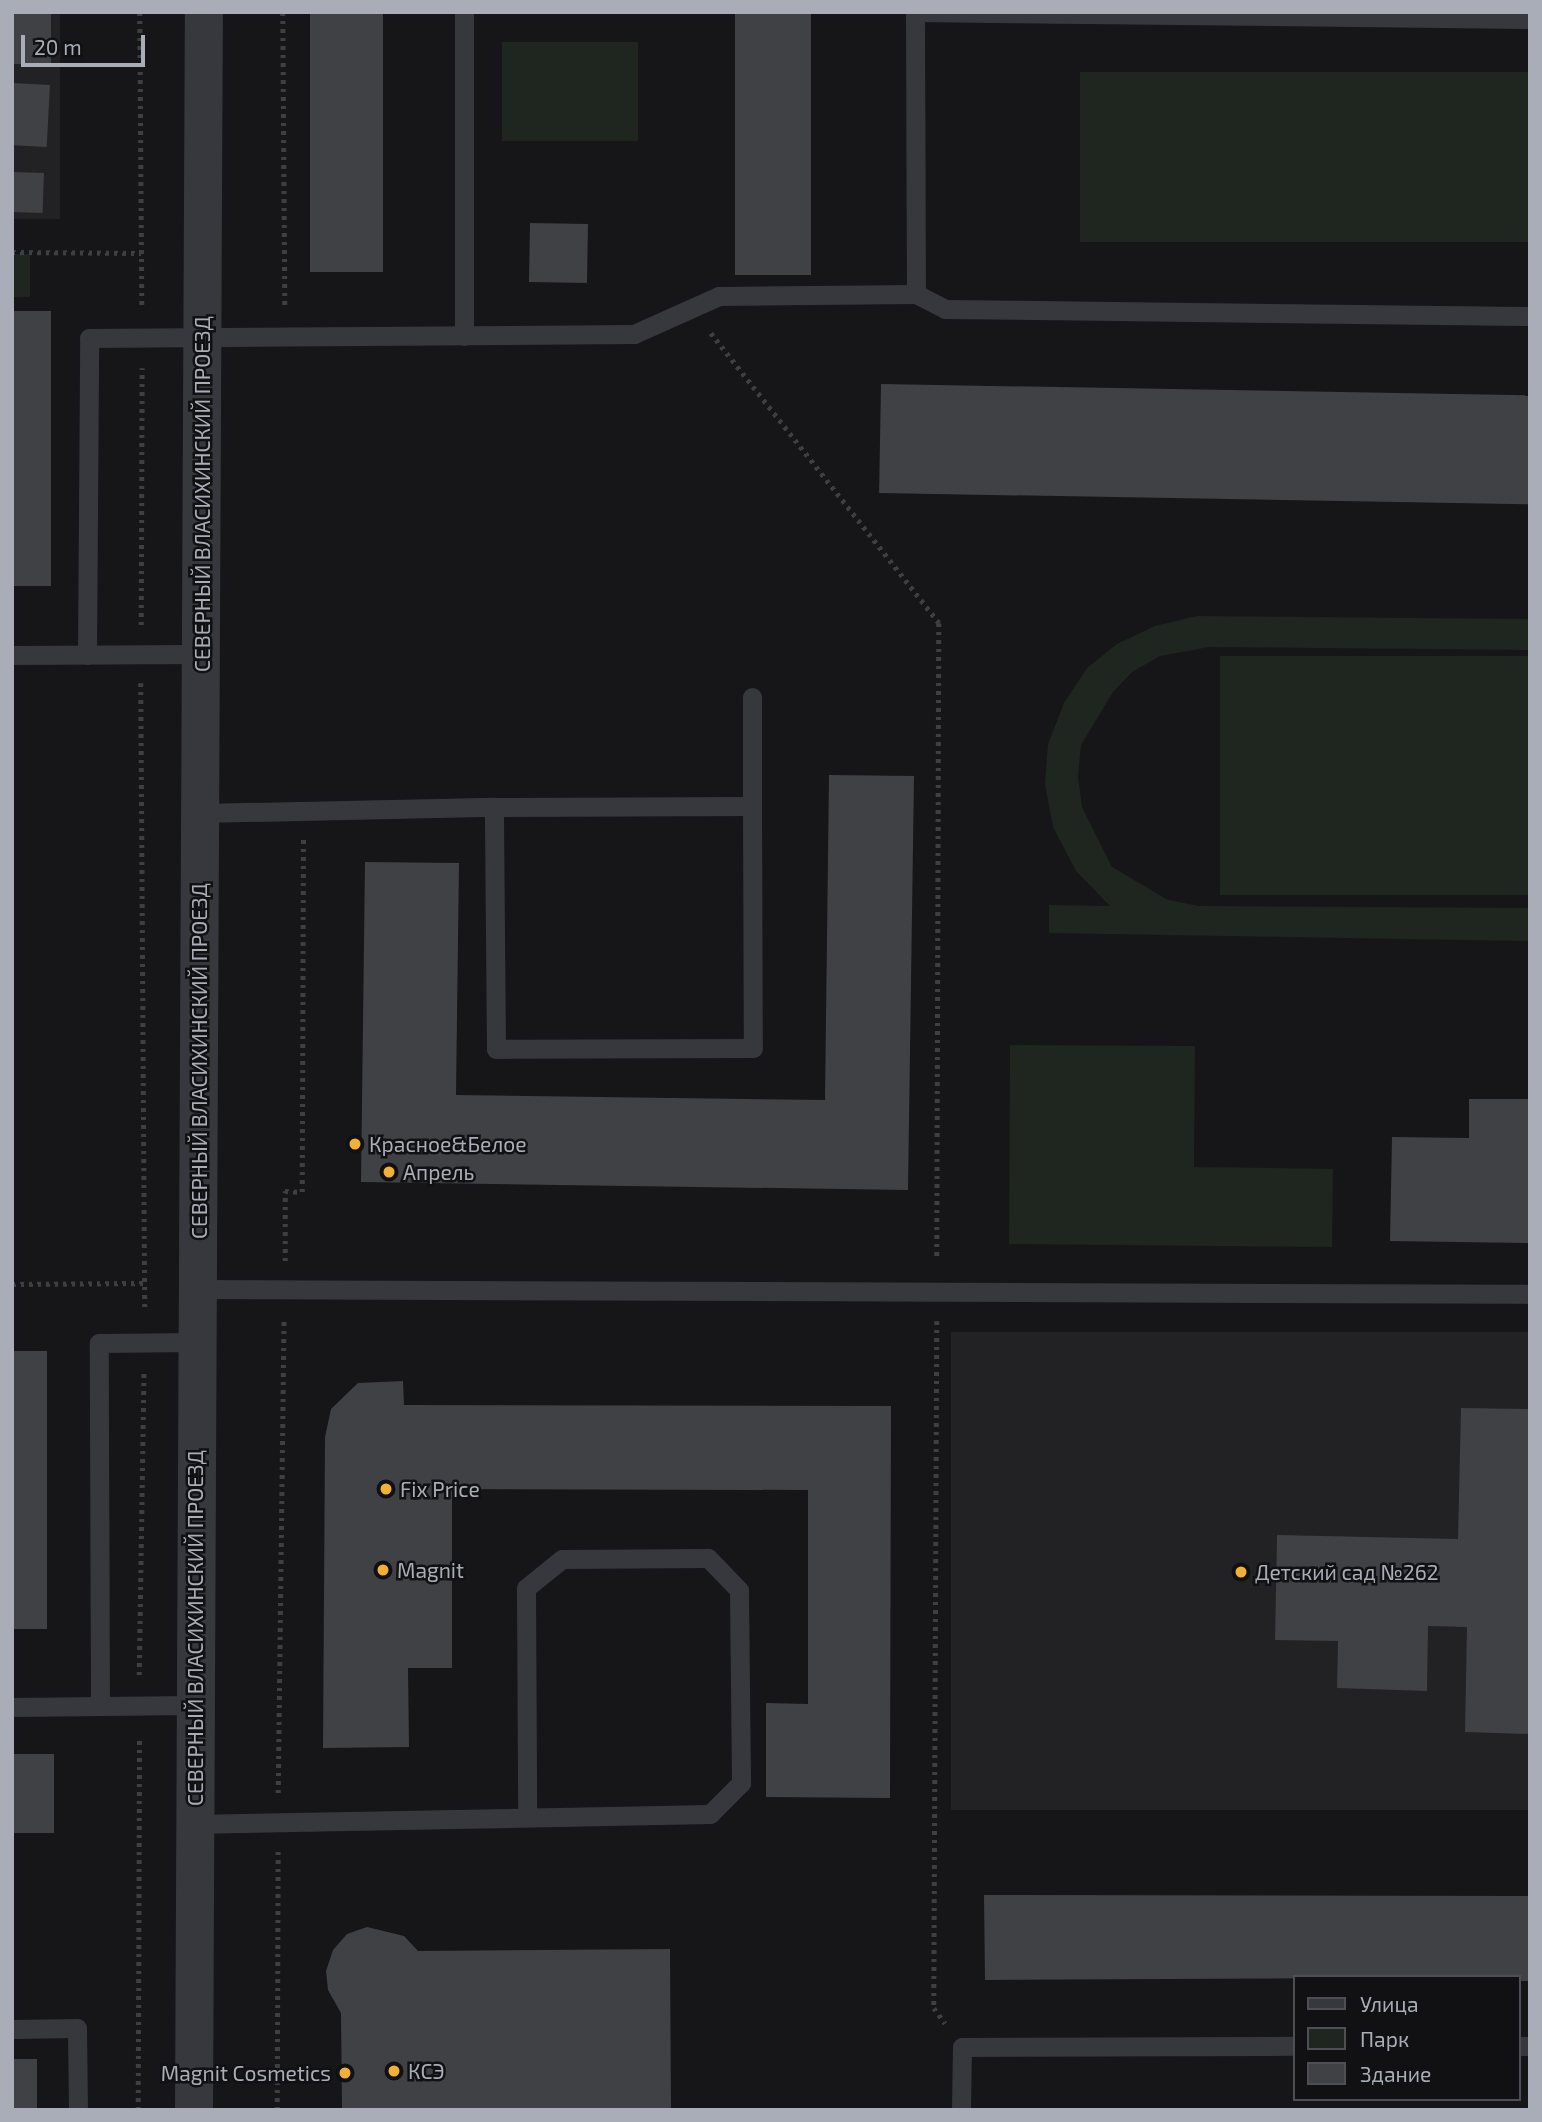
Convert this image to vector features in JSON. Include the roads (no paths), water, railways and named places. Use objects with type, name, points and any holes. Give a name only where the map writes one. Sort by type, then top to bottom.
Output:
[{"type":"street","name":"СЕВЕРНЫЙ ВЛАСИХИНСКИЙ ПРОЕЗД","points":[[194,2110],[204,12]]},
{"type":"lane","points":[[464,12],[464,336]]},
{"type":"lane","points":[[916,294],[915,14],[1530,19]]},
{"type":"lane","points":[[87,655],[89,338],[634,334],[719,296],[916,294],[945,309],[1530,316]]},
{"type":"lane","points":[[12,655],[201,654]]},
{"type":"lane","points":[[494,807],[496,1049],[753,1048],[752,697]]},
{"type":"lane","points":[[200,813],[494,807],[752,806]]},
{"type":"lane","points":[[197,1289],[937,1289],[1530,1294]]},
{"type":"lane","points":[[100,1706],[99,1343],[197,1342]]},
{"type":"lane","points":[[194,1824],[710,1814],[741,1783],[739,1590],[708,1558],[562,1559],[526,1588],[527,1816]]},
{"type":"lane","points":[[12,1707],[195,1705]]},
{"type":"lane","points":[[12,2029],[77,2028],[78,2110]]},
{"type":"lane","points":[[961,2110],[962,2047],[1294,2046]]},
{"type":"place","name":"Красное&Белое","points":[[355,1144]]},
{"type":"place","name":"Апрель","points":[[389,1172]]},
{"type":"place","name":"Fix Price","points":[[386,1489]]},
{"type":"place","name":"Magnit","points":[[383,1570]]},
{"type":"place","name":"Детский сад №262","points":[[1241,1572]]},
{"type":"place","name":"КСЭ","points":[[394,2071]]},
{"type":"place","name":"Magnit Cosmetics","points":[[345,2073]]}]
